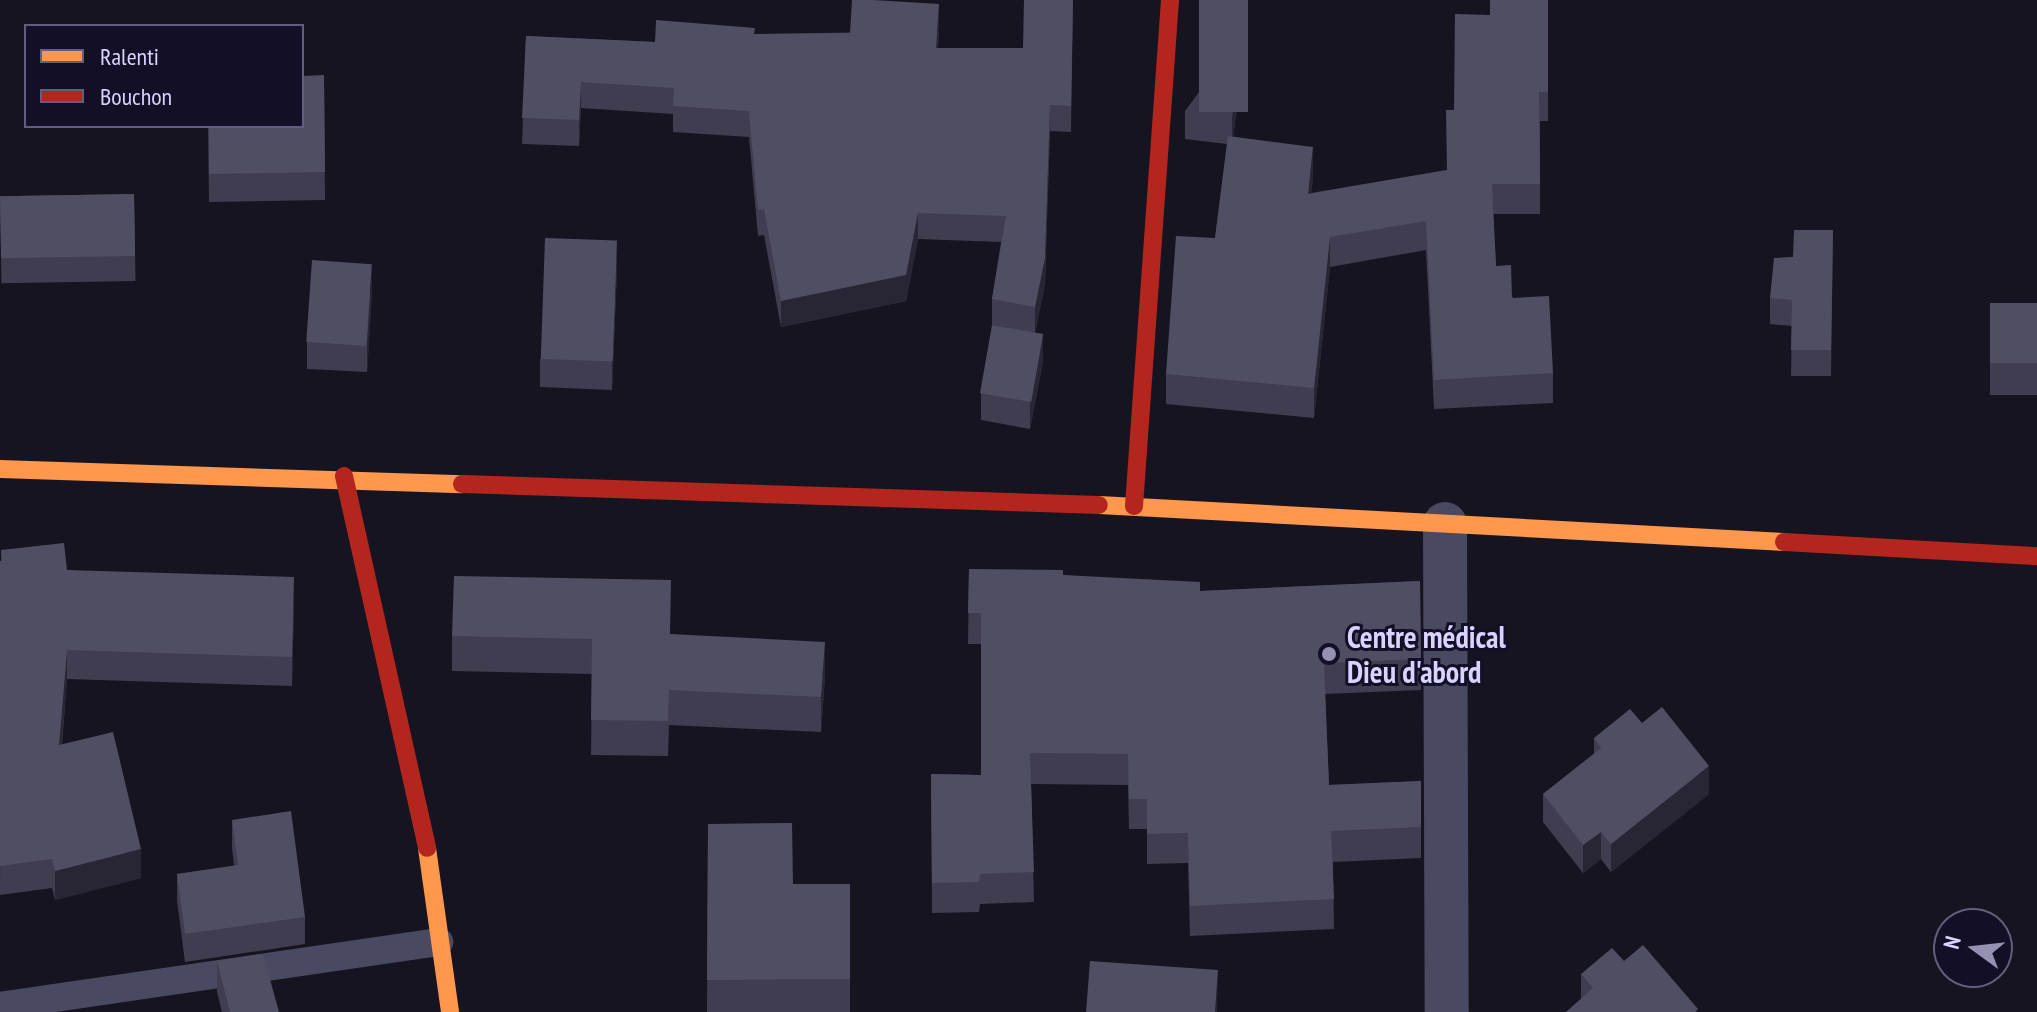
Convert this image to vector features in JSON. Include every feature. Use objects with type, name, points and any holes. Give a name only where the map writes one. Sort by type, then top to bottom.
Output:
[{"type":"street","points":[[1134,506],[1170,0]]},
{"type":"street","points":[[0,469],[344,476],[1134,506],[2037,556]]},
{"type":"street","points":[[344,476],[428,853],[450,1012]]},
{"type":"street","points":[[1445,524],[1447,1012]]},
{"type":"lane","points":[[0,1006],[439,942]]},
{"type":"building","points":[[852,0],[939,4],[936,48],[1023,48],[1024,0],[1073,0],[1071,106],[1050,105],[1045,258],[1035,307],[992,299],[1006,216],[918,213],[906,275],[781,301],[764,209],[758,210],[749,111],[673,106],[674,88],[581,82],[579,120],[522,118],[526,36],[655,42],[656,20],[755,28],[754,34],[850,33]]},
{"type":"building","points":[[1199,0],[1248,0],[1248,112],[1199,112]]},
{"type":"building","points":[[1490,0],[1548,0],[1548,92],[1539,92],[1540,184],[1492,184],[1496,266],[1511,265],[1512,298],[1549,296],[1553,373],[1434,380],[1426,221],[1330,237],[1314,388],[1166,374],[1176,236],[1215,238],[1228,136],[1313,147],[1308,194],[1447,170],[1446,110],[1454,110],[1455,14],[1490,15]]},
{"type":"building","points":[[324,75],[325,172],[209,174],[209,128],[304,128],[304,76]]},
{"type":"building","points":[[134,194],[135,256],[1,258],[0,196]]},
{"type":"building","points":[[1794,230],[1833,230],[1831,350],[1791,350],[1792,300],[1770,298],[1774,258],[1793,257]]},
{"type":"building","points":[[545,238],[617,241],[613,361],[541,359]]},
{"type":"building","points":[[312,260],[372,264],[366,346],[306,342]]},
{"type":"building","points":[[1990,303],[2037,303],[2037,363],[1990,363]]},
{"type":"building","points":[[992,325],[1043,334],[1031,402],[980,393]]},
{"type":"building","points":[[64,543],[67,570],[294,577],[292,657],[67,650],[59,745],[113,732],[141,849],[55,871],[52,859],[0,866],[1,550]]},
{"type":"building","points":[[969,569],[1063,570],[1063,575],[1200,582],[1200,591],[1420,581],[1421,659],[1324,663],[1329,785],[1421,781],[1421,827],[1331,831],[1334,899],[1190,906],[1188,833],[1147,834],[1147,799],[1129,799],[1128,754],[1030,753],[1034,872],[980,874],[979,882],[932,883],[931,774],[981,775],[981,613],[968,613]]},
{"type":"building","points":[[454,576],[671,580],[670,634],[825,642],[821,697],[669,690],[668,721],[591,720],[592,639],[452,636]]},
{"type":"building","points":[[1662,707],[1709,766],[1611,844],[1601,832],[1583,845],[1543,794],[1601,748],[1594,738],[1630,709],[1642,723]]},
{"type":"building","points":[[291,811],[305,917],[185,934],[177,874],[238,865],[232,820]]},
{"type":"building","points":[[792,823],[793,884],[850,884],[850,979],[707,980],[708,824]]},
{"type":"building","points":[[1643,945],[1698,1009],[1695,1012],[1566,1012],[1593,988],[1581,974],[1612,948],[1624,961]]},
{"type":"building","points":[[263,954],[279,1012],[230,1012],[217,961]]},
{"type":"building","points":[[1090,961],[1218,970],[1215,1012],[1086,1012]]},
{"type":"traffic: slow","points":[[0,469],[462,484]]},
{"type":"traffic: slow","points":[[1099,505],[1784,542]]},
{"type":"traffic: slow","points":[[427,848],[450,1012]]},
{"type":"traffic: jam","points":[[1134,506],[1170,0]]},
{"type":"traffic: jam","points":[[344,476],[427,848]]},
{"type":"traffic: jam","points":[[462,484],[1099,505]]},
{"type":"traffic: jam","points":[[1784,542],[2037,556]]},
{"type":"place","name":"Centre médical Dieu d'abord","points":[[1329,654]]}]
